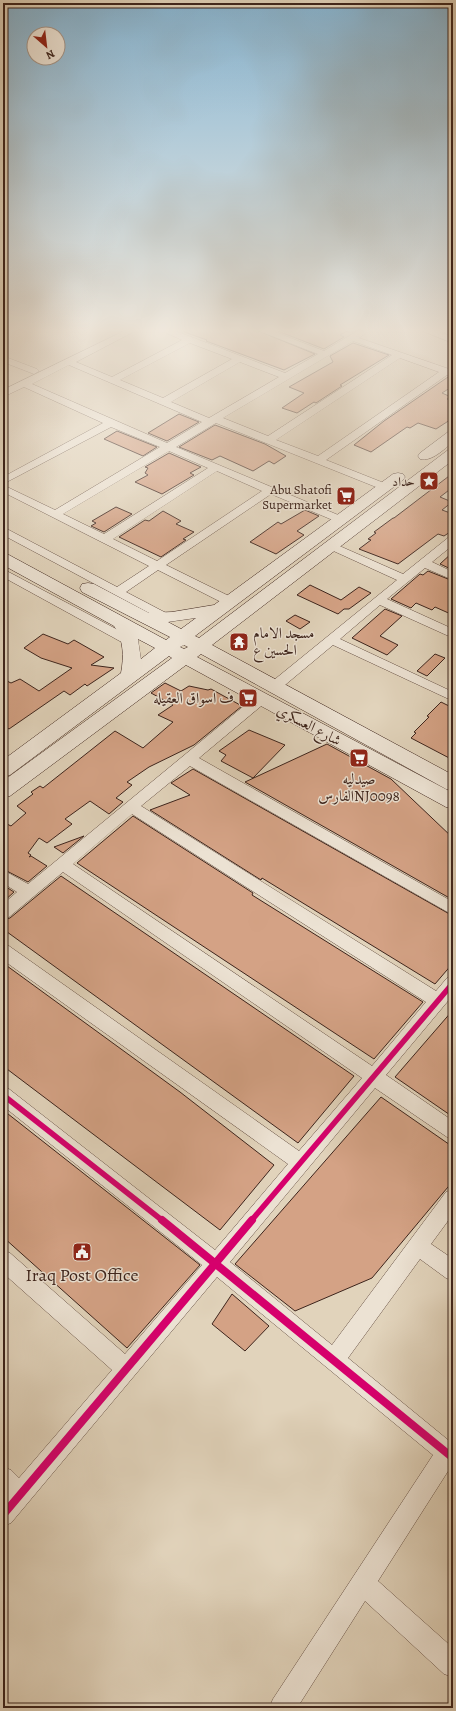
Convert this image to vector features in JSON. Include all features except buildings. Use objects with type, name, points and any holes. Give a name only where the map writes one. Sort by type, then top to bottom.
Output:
[{"type":"main road","points":[[3,791],[200,646],[331,546],[399,481],[453,435]]},
{"type":"main road","points":[[5,766],[340,520],[399,481],[425,475],[453,453]]},
{"type":"main road","points":[[3,543],[129,618]]},
{"type":"main road","points":[[3,558],[129,618]]},
{"type":"main road","points":[[122,594],[129,618],[126,629],[131,642],[133,655],[130,674]]},
{"type":"main road","points":[[87,618],[166,618],[188,615],[224,605]]},
{"type":"main road","name":"شارع العسكري","points":[[129,618],[182,636],[200,646],[268,693],[453,802]]},
{"type":"main road","name":"شارع العسكري","points":[[129,618],[167,647],[185,657],[268,693],[453,784]]},
{"type":"street","points":[[82,410],[340,520]]},
{"type":"street","points":[[187,410],[319,460],[399,481]]},
{"type":"street","points":[[55,514],[171,447],[230,410]]},
{"type":"street","points":[[269,440],[315,410]]},
{"type":"street","points":[[319,460],[395,410]]},
{"type":"street","points":[[3,481],[111,423]]},
{"type":"street","points":[[104,539],[216,467]]},
{"type":"street","points":[[3,488],[158,566],[224,605]]},
{"type":"street","points":[[122,594],[158,566],[269,490]]},
{"type":"street","points":[[3,531],[166,618]]},
{"type":"street","points":[[3,913],[453,539]]},
{"type":"street","points":[[331,546],[405,579]]},
{"type":"street","points":[[424,563],[453,576]]},
{"type":"street","points":[[3,572],[131,642]]},
{"type":"street","points":[[379,600],[453,634]]},
{"type":"street","points":[[332,640],[453,697]]},
{"type":"street","points":[[189,759],[453,909]]},
{"type":"street","points":[[131,807],[438,1001]]},
{"type":"street","points":[[62,864],[373,1078],[453,1131]]},
{"type":"street","points":[[3,876],[29,892]]},
{"type":"street","points":[[3,950],[300,1163]]},
{"type":"street","points":[[3,1515],[453,983]]},
{"type":"street","points":[[3,1095],[216,1264],[450,1455],[363,1583],[282,1708]]},
{"type":"street","points":[[333,1360],[453,1198]]},
{"type":"street","points":[[418,1246],[453,1271]]},
{"type":"street","points":[[3,1260],[126,1369]]},
{"type":"street","points":[[3,1478],[20,1495]]},
{"type":"street","points":[[363,1583],[453,1665]]},
{"type":"cycle path","points":[[3,1515],[453,983]]},
{"type":"cycle path","points":[[3,1095],[216,1263],[453,1458]]},
{"type":"place","name":"حداد","points":[[429,481]]},
{"type":"place","name":"Abu Shatofi Supermarket","points":[[346,496]]},
{"type":"place","name":"مسجد الامام الحسين ع","points":[[239,642]]},
{"type":"place","name":"ف اسواق العقيله","points":[[248,698]]},
{"type":"place","name":"صيدليه الفارسNJ0098","points":[[359,758]]},
{"type":"place","name":"Iraq Post Office","points":[[82,1252]]}]
